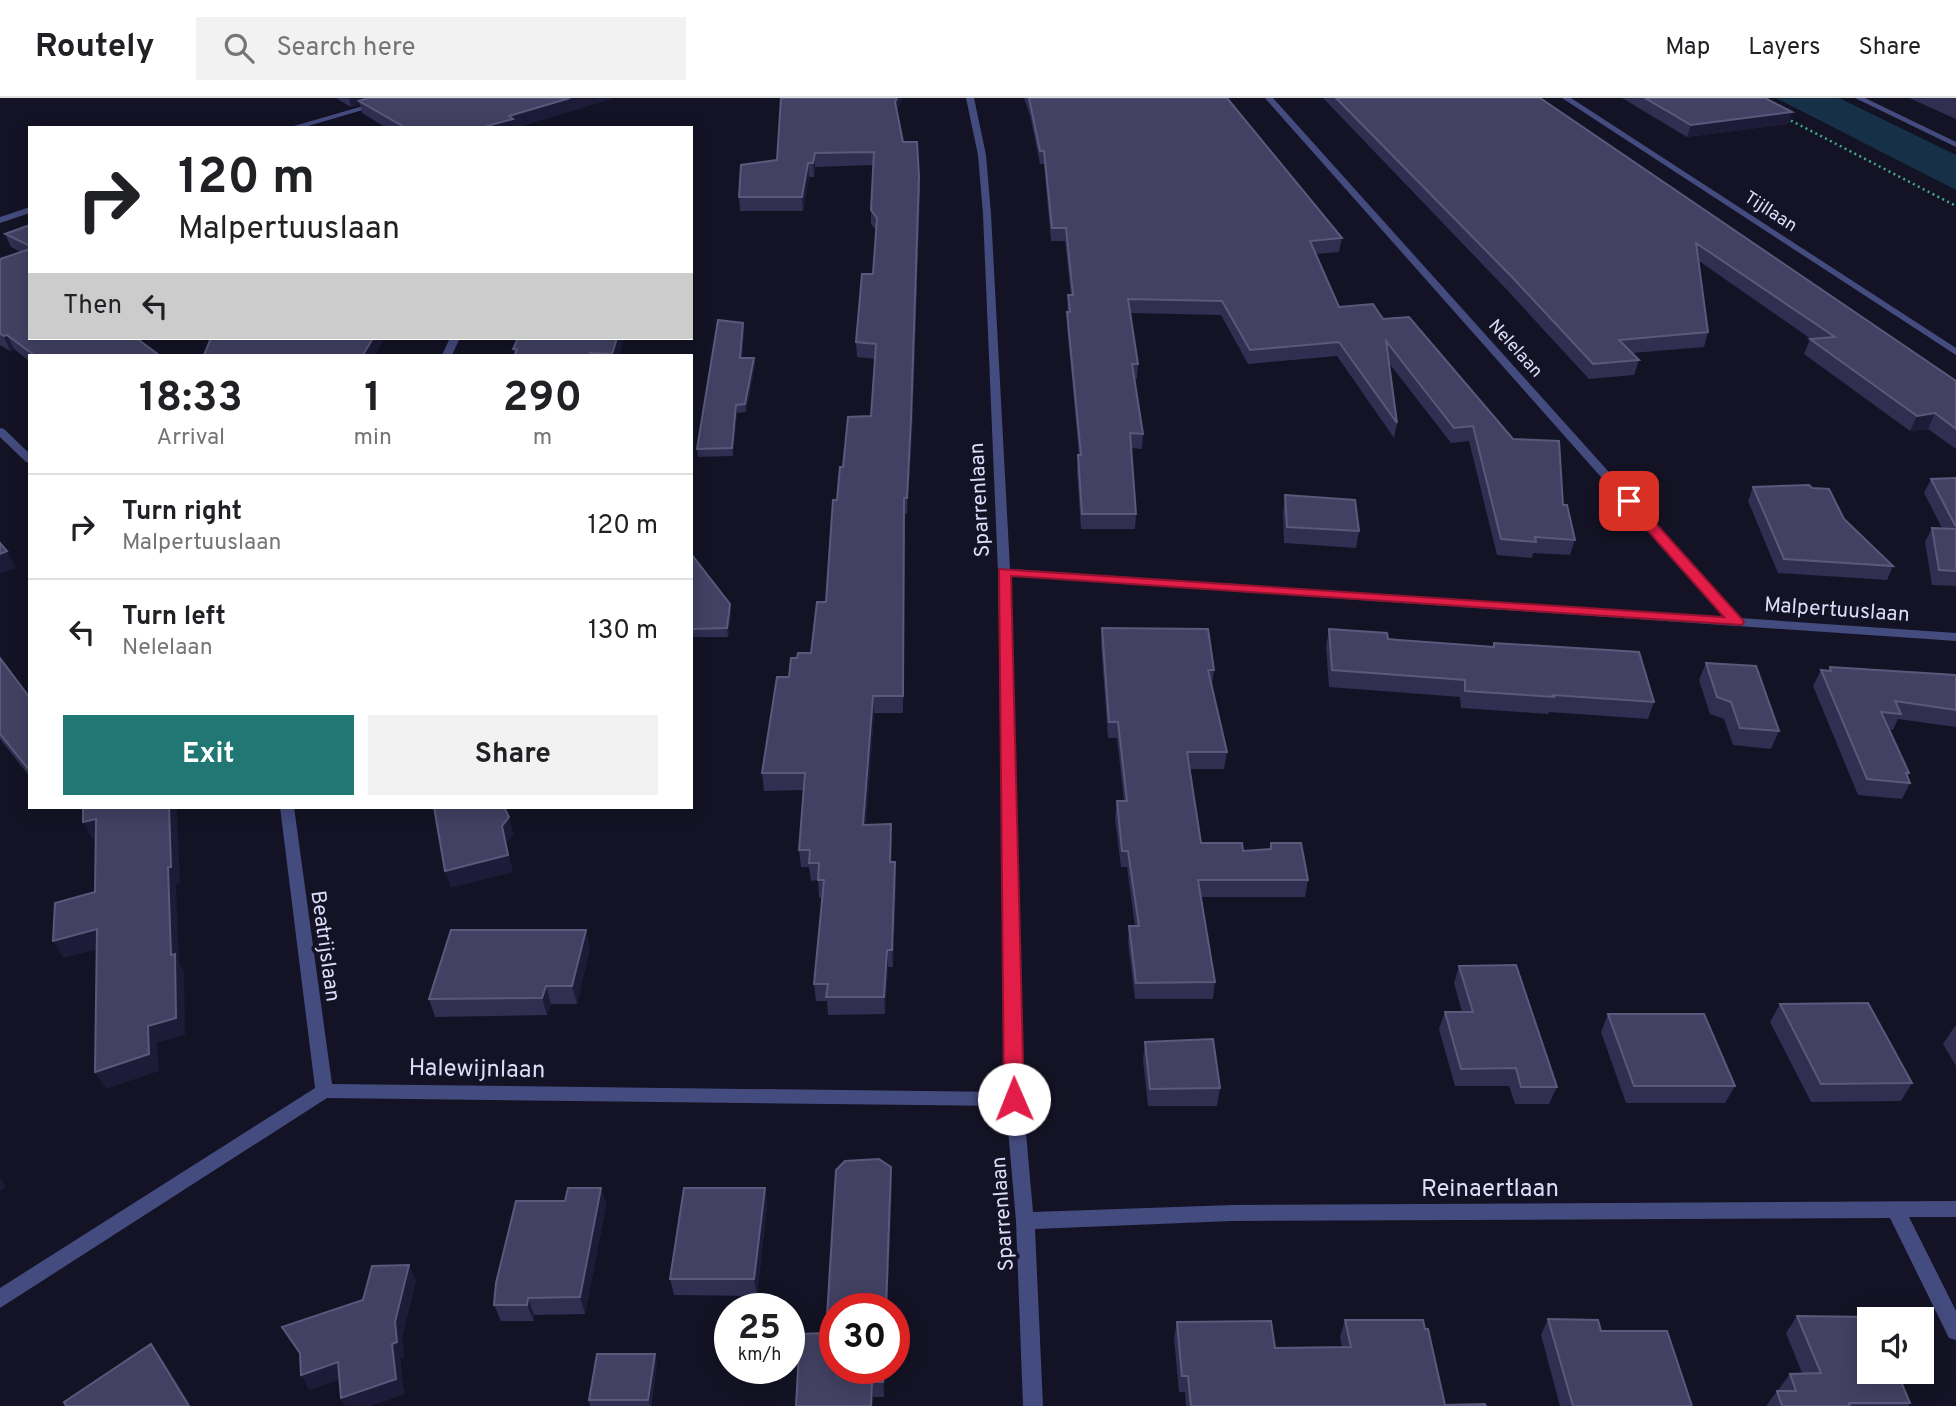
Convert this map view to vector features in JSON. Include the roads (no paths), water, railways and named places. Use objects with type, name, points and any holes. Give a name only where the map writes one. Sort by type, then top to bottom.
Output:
[{"type":"street","points":[[298,126],[400,98]]},
{"type":"street","name":"Sparrenlaan","points":[[970,98],[982,155],[988,214],[1004,572],[1014,1099],[1025,1221],[1032,1406]]},
{"type":"street","name":"Nelelaan","points":[[1269,98],[1737,622]]},
{"type":"street","name":"Tijllaan","points":[[1566,98],[1956,352]]},
{"type":"street","points":[[1859,98],[1956,145]]},
{"type":"street","points":[[0,220],[28,211]]},
{"type":"street","points":[[0,430],[28,458]]},
{"type":"street","name":"Malpertuuslaan","points":[[1004,572],[1956,637]]},
{"type":"street","name":"Beatrijslaan","points":[[287,809],[324,1091]]},
{"type":"street","points":[[0,1299],[324,1091]]},
{"type":"street","name":"Halewijnlaan","points":[[324,1091],[1014,1099]]},
{"type":"street","name":"Reinaertlaan","points":[[1025,1221],[1232,1213],[1956,1209]]},
{"type":"street","points":[[1896,1210],[1956,1331]]},
{"type":"water","points":[[1776,98],[1839,98],[1956,155],[1956,190]]}]
